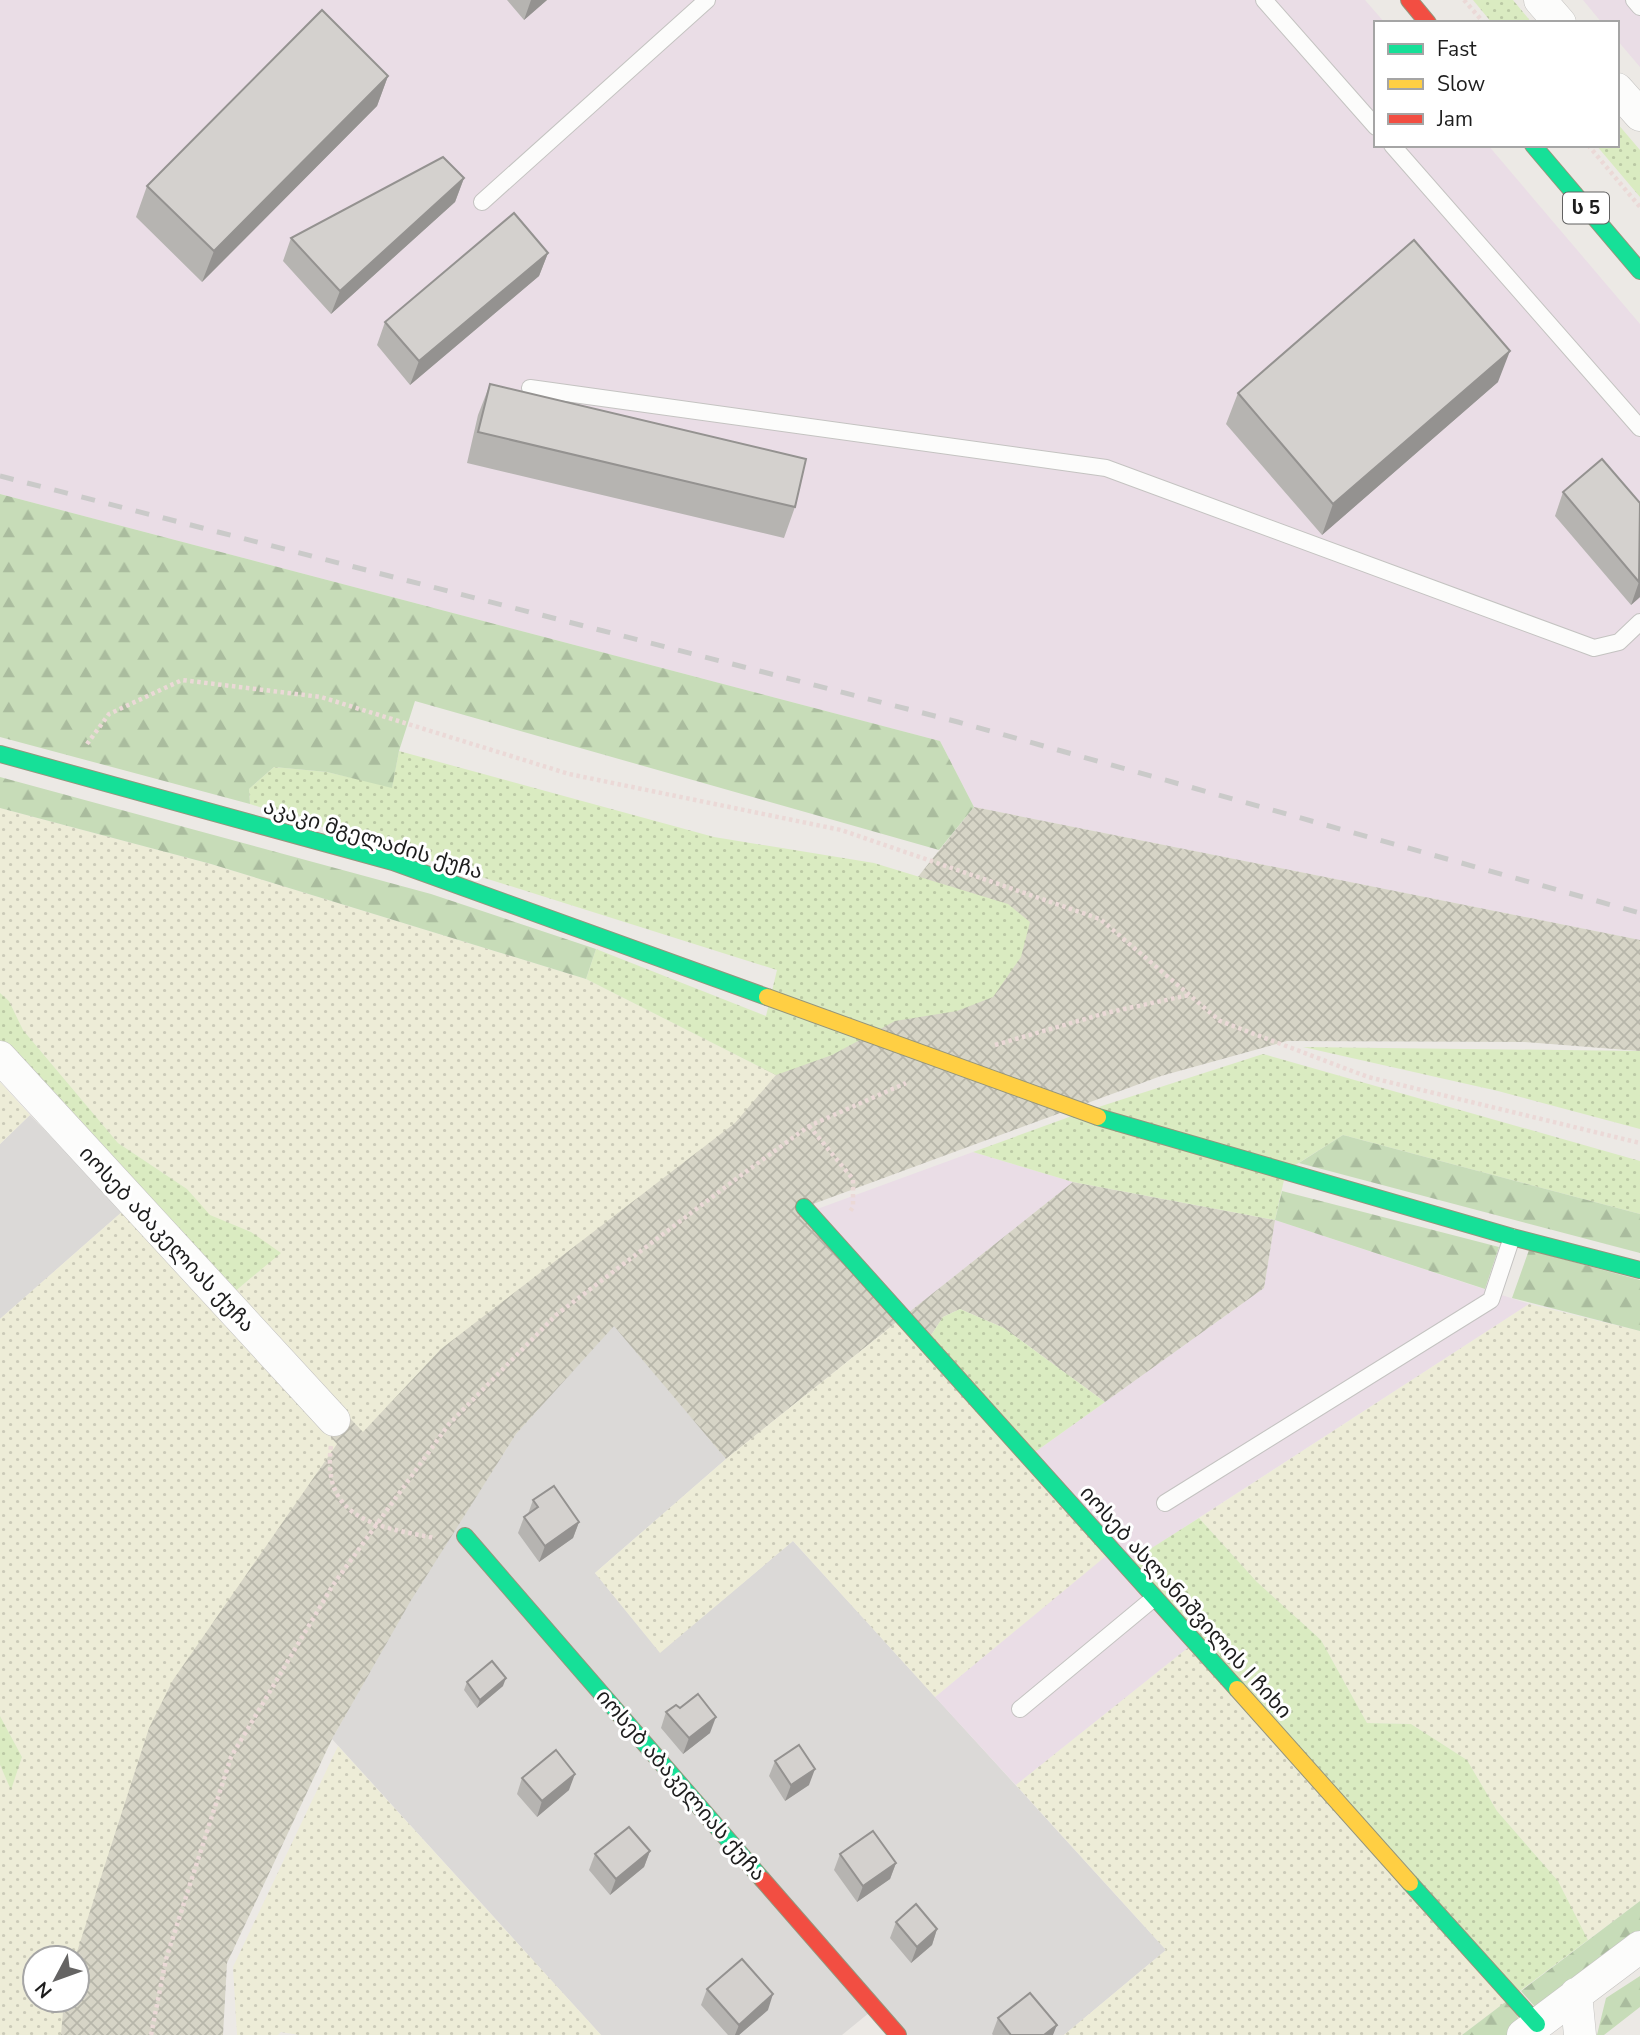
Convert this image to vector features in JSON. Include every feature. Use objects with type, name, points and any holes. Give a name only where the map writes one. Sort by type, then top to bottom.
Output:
[{"type":"main road","points":[[1409,0],[1426,21]]},
{"type":"main road","name":"ს 5","points":[[1535,147],[1640,271]]},
{"type":"main road","name":"აკაკი მგელაძის ქუჩა","points":[[0,754],[393,862],[1098,1117],[1512,1237],[1640,1270]]},
{"type":"main road","name":"იოსებ ასლანიშვილის I ჩიხი","points":[[804,1207],[1154,1598],[1530,2030]]},
{"type":"main road","name":"იოსებ აბაკელიას ქუჩა","points":[[465,1536],[898,2035]]},
{"type":"street","points":[[1540,0],[1558,21]]},
{"type":"street","points":[[1619,91],[1640,115]]},
{"type":"street","name":"იოსებ აბაკელიას ქუჩა","points":[[0,1057],[334,1420]]},
{"type":"street","points":[[1530,2030],[1640,1947]]},
{"type":"street","points":[[1576,1994],[1580,2035]]},
{"type":"lane","points":[[482,202],[707,0]]},
{"type":"lane","points":[[1264,0],[1374,125]]},
{"type":"lane","points":[[1634,0],[1640,7]]},
{"type":"lane","points":[[1394,147],[1640,428]]},
{"type":"lane","points":[[530,388],[1106,468],[1594,648],[1619,642],[1640,622]]},
{"type":"lane","points":[[1166,1503],[1491,1300],[1512,1237]]},
{"type":"lane","points":[[1020,1709],[1154,1598]]},
{"type":"path","points":[[1464,0],[1482,21]]},
{"type":"path","points":[[1590,147],[1640,207]]},
{"type":"path","points":[[66,772],[109,715],[182,680],[321,698],[569,774],[841,830],[1100,919],[1220,1021],[1368,1077],[1640,1143]]},
{"type":"path","points":[[993,1046],[1106,1013],[1189,995]]},
{"type":"path","points":[[151,2035],[166,1959],[231,1757],[333,1585],[449,1424],[556,1315],[809,1126],[919,1077]]},
{"type":"path","points":[[809,1126],[853,1179],[853,1207],[835,1242]]},
{"type":"path","points":[[334,1420],[328,1468],[336,1495],[360,1520],[435,1538],[465,1536]]},
{"type":"shaded area","points":[[0,0],[1365,0],[1383,21],[1374,21],[1374,147],[1490,147],[1640,324],[1640,940],[974,807],[940,741],[0,494]]},
{"type":"shaded area","points":[[1583,0],[1640,0],[1640,67],[1619,42],[1619,21],[1600,21]]},
{"type":"shaded area","points":[[974,807],[1640,940],[1640,1051],[1525,1042],[1287,1041],[1161,1076],[805,1207],[903,1317],[726,1459],[614,1326],[516,1434],[410,1602],[332,1739],[227,1963],[223,2035],[50,2035],[52,2014],[91,2014],[91,1944],[67,1944],[143,1707],[359,1396],[730,1111]]},
{"type":"shaded area","points":[[30,1115],[123,1211],[0,1319],[0,1144]]},
{"type":"shaded area","points":[[973,1152],[1073,1182],[903,1317],[809,1212]]},
{"type":"shaded area","points":[[1073,1182],[1275,1220],[1264,1288],[1105,1402],[1004,1328],[960,1309],[943,1317],[926,1343],[903,1317]]},
{"type":"shaded area","points":[[1275,1220],[1529,1304],[1126,1565],[1194,1643],[1016,1785],[935,1697],[1111,1551],[1028,1457],[1264,1288]]},
{"type":"shaded area","points":[[614,1325],[726,1459],[595,1573],[660,1652],[793,1541],[1166,1950],[1064,2035],[898,2035],[875,2008],[842,2035],[601,2035],[332,1739],[409,1602],[516,1434]]},
{"type":"green space","points":[[1473,0],[1513,0],[1530,21],[1490,21]]},
{"type":"green space","points":[[1619,125],[1640,150],[1640,197],[1598,147],[1619,147]]},
{"type":"green space","points":[[0,494],[940,741],[974,807],[939,850],[415,701],[399,751],[392,788],[327,772],[274,767],[249,789],[250,804],[0,737]]},
{"type":"green space","points":[[399,751],[714,837],[874,863],[1008,904],[1030,922],[1021,957],[993,997],[957,1011],[895,1021],[832,1055],[776,1075],[586,979],[596,949],[766,1016],[777,970],[250,804],[249,789],[274,767],[327,772],[392,787]]},
{"type":"green space","points":[[0,777],[431,894],[596,949],[586,979],[211,864],[0,808]]},
{"type":"green space","points":[[0,808],[211,864],[586,979],[776,1075],[735,1123],[441,1349],[363,1432],[233,1293],[264,1267],[251,1232],[209,1215],[187,1189],[118,1143],[23,1030],[9,1001],[0,993]]},
{"type":"green space","points":[[0,993],[9,1001],[23,1030],[118,1143],[187,1189],[210,1215],[251,1232],[281,1253],[233,1293],[0,1041]]},
{"type":"green space","points":[[1303,1047],[1640,1051],[1640,1129],[1498,1091]]},
{"type":"green space","points":[[1263,1054],[1640,1161],[1640,1214],[1343,1135],[1286,1171],[1275,1220],[1073,1182],[973,1152],[1083,1112]]},
{"type":"green space","points":[[0,1082],[30,1115],[0,1144]]},
{"type":"green space","points":[[1343,1135],[1640,1214],[1640,1253],[1299,1163]]},
{"type":"green space","points":[[1282,1191],[1499,1247],[1485,1289],[1275,1220]]},
{"type":"green space","points":[[123,1211],[337,1444],[173,1680],[149,1728],[80,1944],[21,1944],[21,2014],[63,2014],[61,2035],[0,2035],[0,1765],[11,1789],[22,1757],[0,1716],[0,1319]]},
{"type":"green space","points":[[1529,1250],[1640,1280],[1640,1331],[1512,1298]]},
{"type":"green space","points":[[1529,1304],[1640,1331],[1640,1901],[1588,1940],[1558,1881],[1497,1811],[1467,1760],[1411,1724],[1367,1723],[1321,1640],[1257,1582],[1199,1518]]},
{"type":"green space","points":[[960,1309],[1004,1328],[1105,1402],[1028,1457],[926,1343],[943,1317]]},
{"type":"green space","points":[[903,1317],[1112,1551],[935,1697],[793,1541],[660,1653],[595,1573],[726,1459]]},
{"type":"green space","points":[[1199,1518],[1257,1582],[1321,1640],[1367,1723],[1411,1724],[1467,1760],[1497,1811],[1558,1881],[1588,1940],[1512,1997],[1125,1565]]},
{"type":"green space","points":[[1194,1643],[1512,1997],[1462,2035],[1064,2035],[1166,1950],[1016,1785]]},
{"type":"green space","points":[[0,1716],[22,1757],[11,1790],[0,1765]]},
{"type":"green space","points":[[338,1746],[601,2035],[299,2035],[281,2032],[278,2035],[237,2035],[233,1967]]},
{"type":"green space","points":[[1640,1901],[1640,1931],[1537,2009],[1521,1991]]},
{"type":"green space","points":[[1640,1976],[1640,2007],[1604,2035],[1597,2035],[1606,1998]]},
{"type":"green space","points":[[1512,1997],[1523,2035],[1462,2035]]},
{"type":"building","points":[[322,10],[388,76],[214,251],[147,186]]},
{"type":"building","points":[[443,157],[464,178],[340,291],[291,238]]},
{"type":"building","points":[[514,213],[548,253],[419,361],[385,322]]},
{"type":"building","points":[[1414,240],[1510,351],[1333,504],[1238,393]]},
{"type":"building","points":[[490,384],[806,459],[795,507],[478,432]]},
{"type":"building","points":[[1602,459],[1640,503],[1639,582],[1563,492]]},
{"type":"building","points":[[554,1486],[579,1522],[545,1546],[524,1517],[538,1507],[533,1500]]},
{"type":"building","points":[[492,1661],[506,1678],[480,1700],[467,1682]]},
{"type":"building","points":[[698,1694],[716,1717],[689,1738],[666,1712],[676,1705],[680,1708]]},
{"type":"building","points":[[799,1745],[815,1769],[791,1785],[775,1761]]},
{"type":"building","points":[[556,1750],[575,1774],[542,1801],[522,1778]]},
{"type":"building","points":[[629,1827],[650,1851],[616,1879],[595,1854]]},
{"type":"building","points":[[873,1831],[896,1863],[863,1886],[840,1854]]},
{"type":"building","points":[[916,1904],[937,1929],[917,1947],[896,1922]]},
{"type":"building","points":[[742,1959],[773,1994],[739,2025],[707,1989]]},
{"type":"building","points":[[1030,1993],[1057,2025],[1044,2035],[1011,2035],[998,2018]]},
{"type":"railway","points":[[0,476],[958,722],[1640,913]]},
{"type":"traffic: fast","points":[[1535,147],[1640,271]]},
{"type":"traffic: fast","points":[[0,754],[393,862],[767,997]]},
{"type":"traffic: fast","points":[[1098,1117],[1512,1237],[1640,1270]]},
{"type":"traffic: fast","points":[[804,1207],[1237,1689]]},
{"type":"traffic: fast","points":[[465,1536],[762,1879]]},
{"type":"traffic: fast","points":[[1410,1883],[1537,2024]]},
{"type":"traffic: slow","points":[[767,997],[1098,1117]]},
{"type":"traffic: slow","points":[[1237,1689],[1410,1883]]},
{"type":"traffic: jam","points":[[1409,0],[1426,21]]},
{"type":"traffic: jam","points":[[762,1879],[898,2035]]}]
